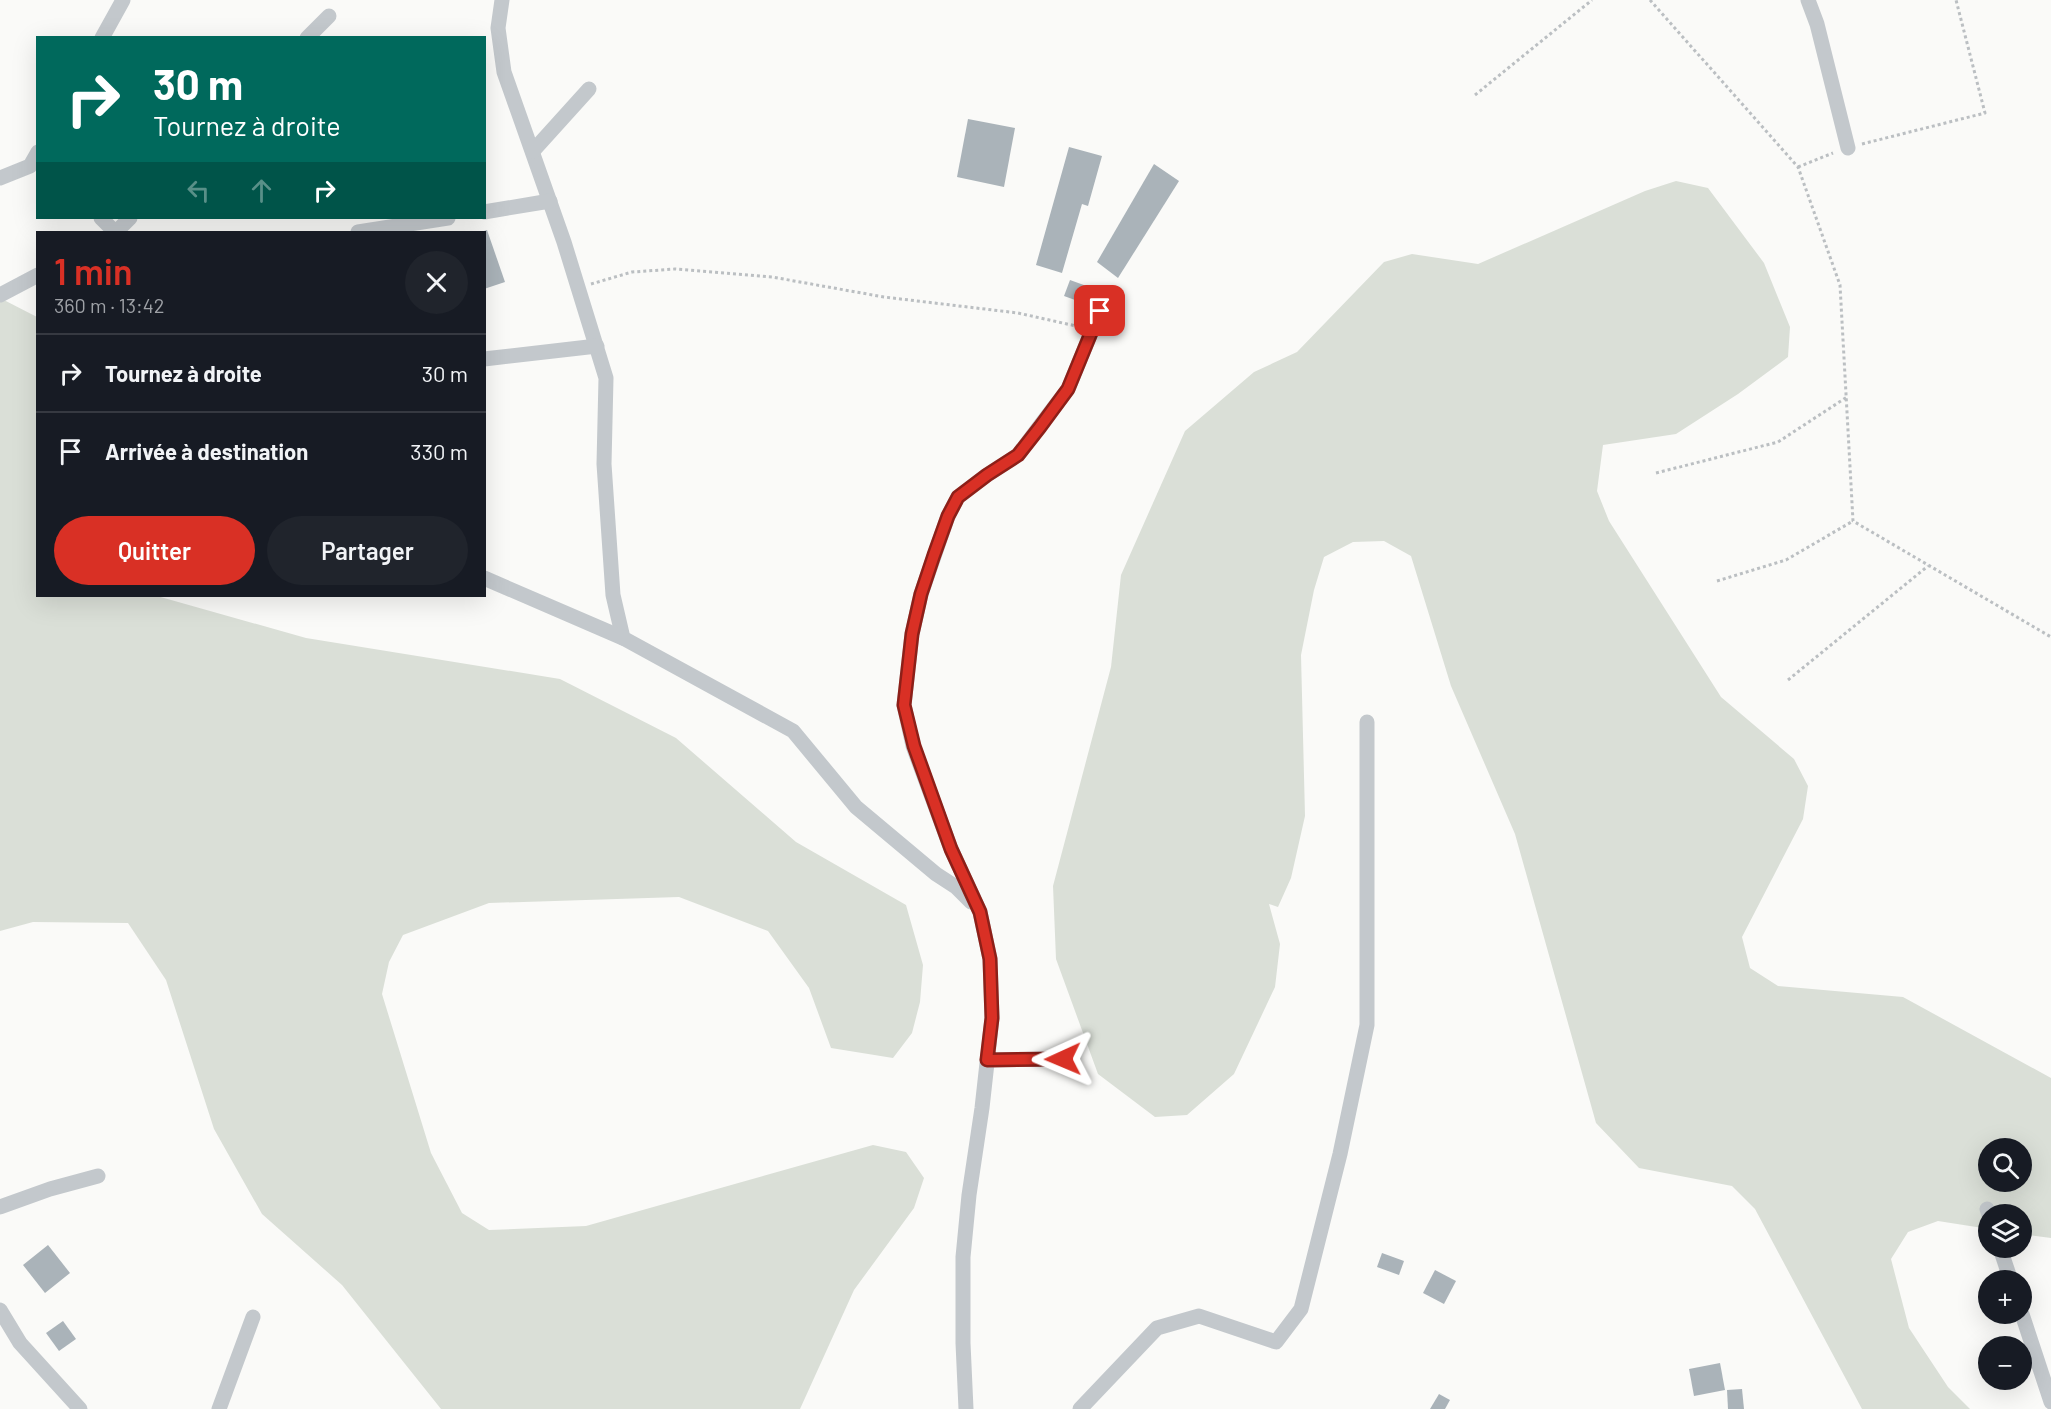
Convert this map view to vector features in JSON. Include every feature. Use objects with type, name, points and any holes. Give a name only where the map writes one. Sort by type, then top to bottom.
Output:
[{"type":"street","points":[[103,36],[123,0]]},
{"type":"street","points":[[502,0],[498,28],[504,72],[550,201],[606,378],[604,464],[613,595],[623,638]]},
{"type":"street","points":[[1808,0],[1848,148]]},
{"type":"street","points":[[309,36],[329,16]]},
{"type":"street","points":[[533,151],[589,89]]},
{"type":"street","points":[[0,178],[30,166],[36,156]]},
{"type":"street","points":[[486,212],[550,201]]},
{"type":"street","points":[[102,219],[114,231]]},
{"type":"street","points":[[116,231],[129,219]]},
{"type":"street","points":[[364,231],[442,219]]},
{"type":"street","points":[[0,295],[36,276]]},
{"type":"street","points":[[966,1409],[963,1257],[992,1018],[990,959],[980,912],[951,849],[914,746],[904,705],[912,634],[921,594],[948,516],[958,497],[1018,455],[1068,389],[1100,311]]},
{"type":"street","points":[[486,359],[597,346]]},
{"type":"street","points":[[486,579],[623,638],[792,731],[856,807],[936,874],[956,886],[980,912]]},
{"type":"street","points":[[1080,1409],[1156,1328],[1199,1316],[1276,1342],[1301,1310],[1340,1154],[1367,1025],[1367,722]]},
{"type":"street","points":[[987,1060],[1063,1059]]},
{"type":"street","points":[[0,1206],[98,1176]]},
{"type":"street","points":[[0,1310],[20,1344],[80,1409]]},
{"type":"street","points":[[219,1409],[253,1317]]},
{"type":"street","points":[[2025,1324],[2051,1402]]},
{"type":"path","points":[[1475,95],[1592,0]]},
{"type":"path","points":[[1650,0],[1798,167],[1840,285],[1853,521]]},
{"type":"path","points":[[1798,167],[1848,148],[1985,113],[1956,0]]},
{"type":"path","points":[[579,288],[632,272],[675,269],[772,277],[884,297],[1018,312],[1093,329]]},
{"type":"path","points":[[1656,473],[1778,442],[1847,397]]},
{"type":"path","points":[[1853,521],[2051,637]]},
{"type":"path","points":[[1717,581],[1786,560],[1853,521]]},
{"type":"path","points":[[1788,680],[1928,566]]},
{"type":"shaded area","points":[[1676,181],[1708,188],[1764,263],[1790,327],[1788,357],[1738,394],[1676,434],[1603,445],[1597,491],[1609,521],[1721,697],[1794,759],[1808,786],[1803,819],[1742,937],[1750,968],[1778,986],[1903,997],[2051,1078],[2051,1238],[2032,1235],[2032,1204],[1978,1204],[1978,1227],[1938,1221],[1908,1232],[1891,1259],[1909,1328],[1948,1387],[1970,1409],[1862,1409],[1755,1209],[1732,1186],[1639,1168],[1596,1123],[1515,834],[1451,686],[1411,556],[1384,541],[1353,542],[1324,557],[1314,590],[1301,655],[1305,816],[1291,878],[1278,907],[1269,904],[1280,944],[1275,987],[1234,1074],[1187,1115],[1155,1117],[1098,1074],[1056,959],[1053,886],[1111,667],[1121,575],[1185,431],[1254,372],[1297,352],[1384,262],[1412,254],[1478,264],[1645,191]]},
{"type":"shaded area","points":[[0,298],[36,316],[36,597],[161,597],[306,638],[560,679],[676,738],[796,842],[906,905],[923,965],[920,1002],[912,1033],[893,1058],[831,1048],[809,988],[768,931],[679,897],[489,903],[403,935],[389,962],[382,994],[431,1153],[462,1213],[489,1230],[586,1226],[873,1145],[906,1152],[924,1178],[914,1208],[854,1290],[800,1409],[441,1409],[342,1285],[262,1214],[214,1129],[166,980],[128,923],[33,922],[0,931]]},
{"type":"building","points":[[968,119],[1015,128],[1004,187],[957,177]]},
{"type":"building","points":[[1069,147],[1102,156],[1088,206],[1082,204],[1062,273],[1036,265]]},
{"type":"building","points":[[1154,164],[1179,181],[1118,278],[1097,262]]},
{"type":"building","points":[[487,230],[505,282],[486,288],[486,231],[484,231]]},
{"type":"building","points":[[1070,280],[1092,288],[1086,304],[1064,296]]},
{"type":"building","points":[[48,1245],[70,1273],[45,1293],[23,1265]]},
{"type":"building","points":[[1382,1253],[1404,1261],[1399,1275],[1377,1267]]},
{"type":"building","points":[[1435,1270],[1456,1281],[1444,1304],[1423,1293]]},
{"type":"building","points":[[63,1321],[76,1339],[59,1351],[46,1333]]},
{"type":"building","points":[[1720,1363],[1725,1390],[1694,1396],[1689,1369]]},
{"type":"building","points":[[1742,1389],[1744,1409],[1728,1409],[1727,1390]]},
{"type":"building","points":[[1439,1394],[1450,1400],[1445,1409],[1430,1409]]},
{"type":"route","points":[[1063,1059],[987,1060],[992,1018],[990,959],[980,912],[951,849],[914,746],[904,705],[912,634],[921,594],[948,516],[958,497],[1018,455],[1068,389],[1100,311]]}]
